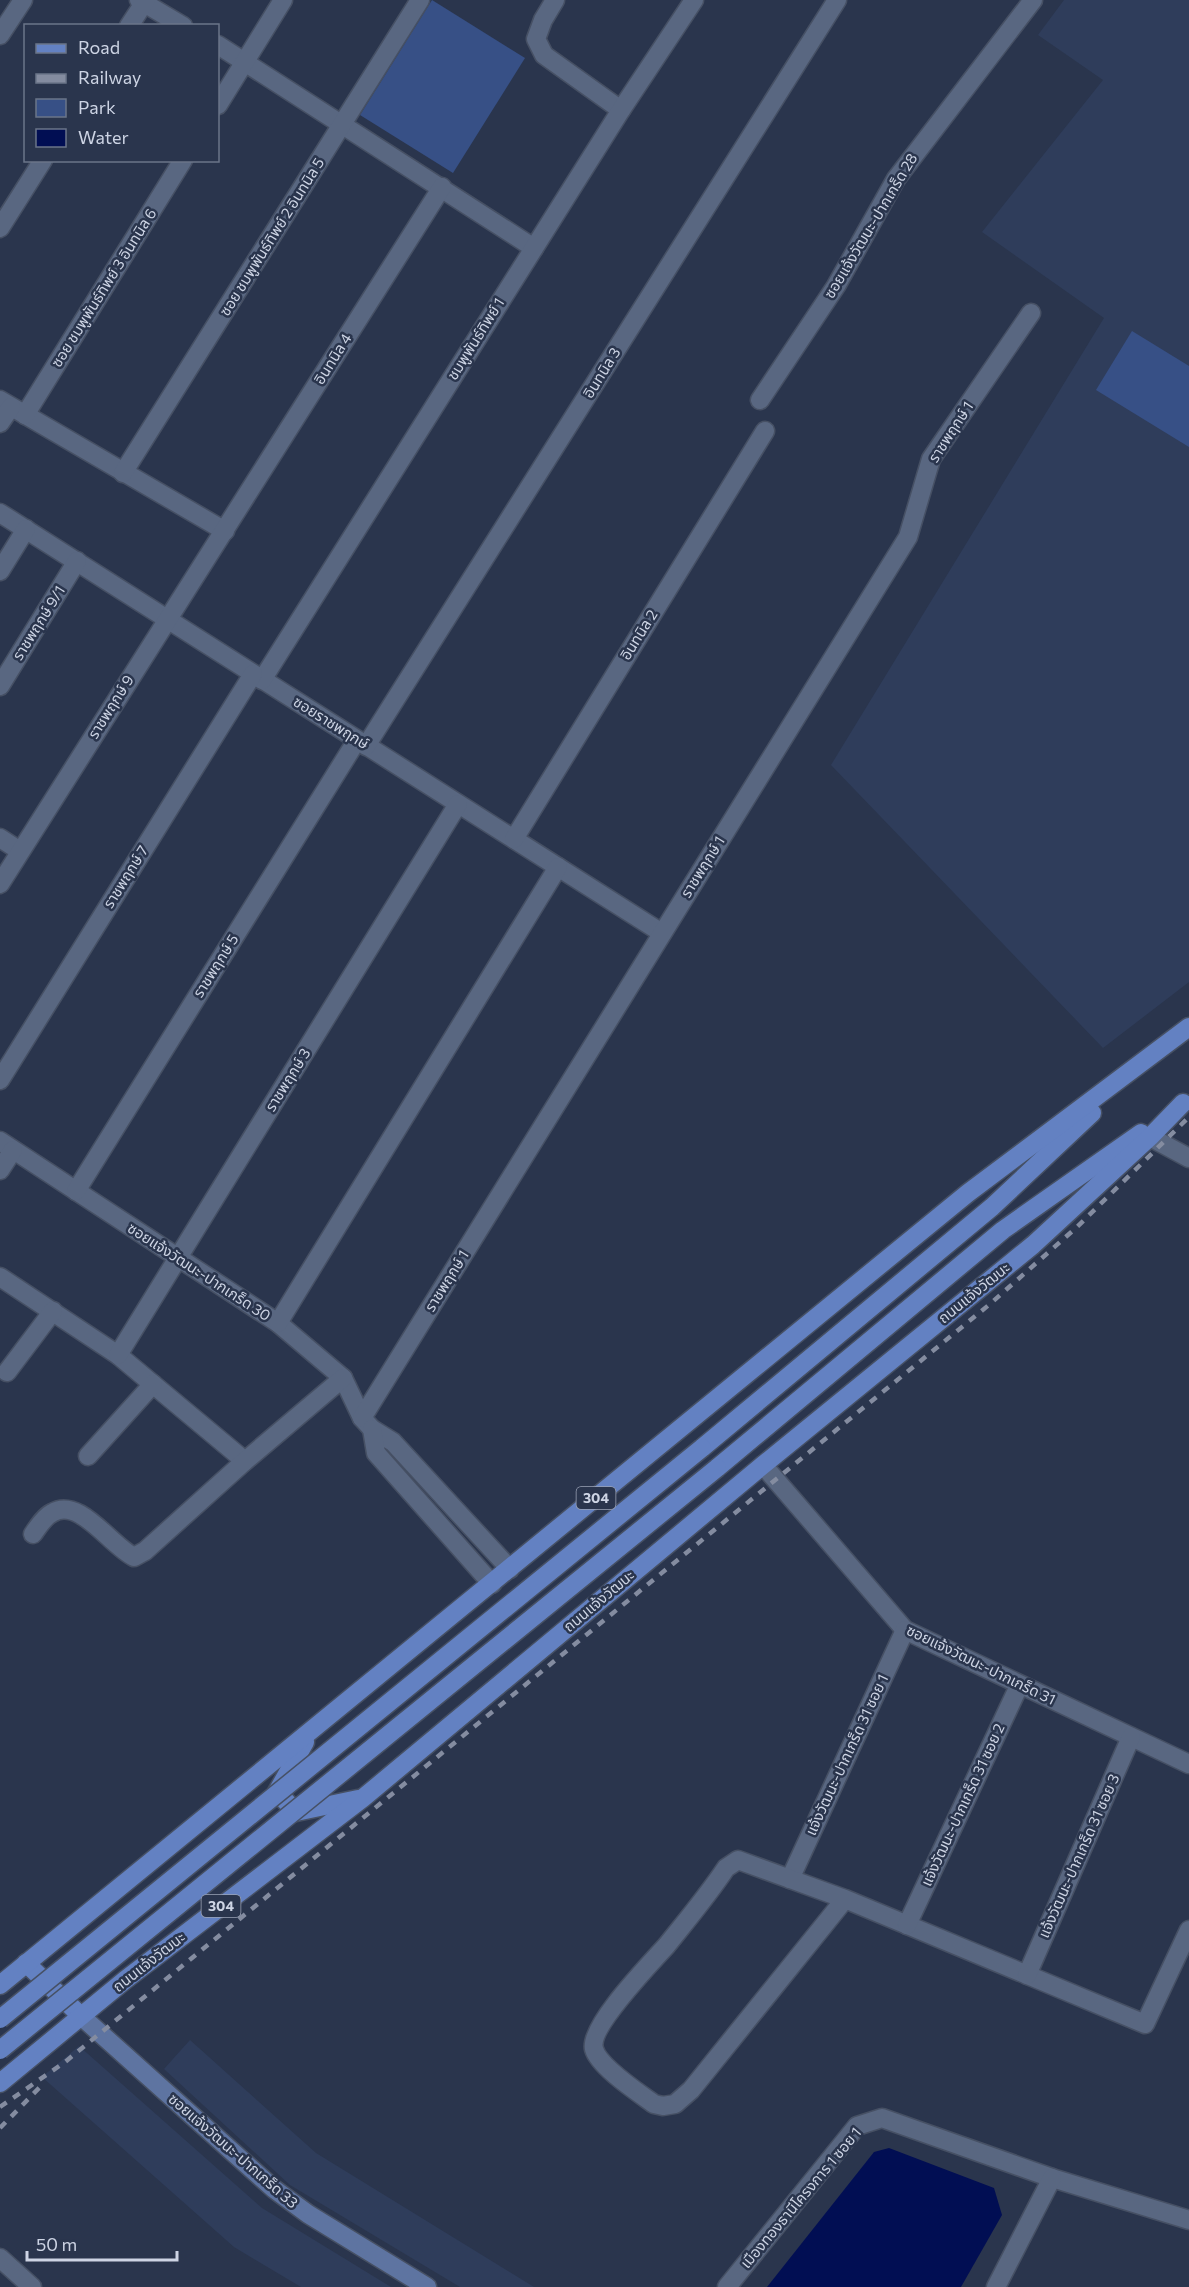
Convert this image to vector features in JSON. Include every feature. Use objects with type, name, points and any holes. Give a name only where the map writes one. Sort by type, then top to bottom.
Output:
[{"type":"main road","name":"304","points":[[0,1985],[968,1193],[1189,1027]]},
{"type":"main road","points":[[0,2019],[702,1448],[992,1207],[1156,1054]]},
{"type":"main road","name":"ถนนแจ้งวัฒนะ","points":[[0,2083],[81,2016],[363,1797],[763,1464],[1033,1245],[1186,1101]]},
{"type":"main road","name":"ถนนแจ้งวัฒนะ","points":[[0,2050],[717,1468],[1004,1230],[1186,1101]]},
{"type":"main road","points":[[310,1733],[277,1792],[283,1801],[296,1812],[363,1797]]},
{"type":"main road","points":[[26,1963],[81,2016]]},
{"type":"street","points":[[0,35],[23,0]]},
{"type":"street","points":[[219,103],[283,0]]},
{"type":"street","name":"ซอย ชมพูพันธ์ทิพย์ 2 อินทนิล 5","points":[[123,473],[344,125],[420,0]]},
{"type":"street","points":[[555,0],[543,20],[536,39],[544,55],[621,110]]},
{"type":"street","name":"ชมพูพันธ์ทิพย์ 1","points":[[257,677],[694,0]]},
{"type":"street","name":"อินทนิล 3","points":[[362,743],[837,0]]},
{"type":"street","name":"ซอยแจ้งวัฒนะ-ปากเกร็ด 28","points":[[760,400],[836,286],[896,178],[1033,0]]},
{"type":"street","points":[[130,24],[143,1],[180,24]]},
{"type":"street","points":[[219,46],[534,248]]},
{"type":"street","points":[[0,228],[42,162]]},
{"type":"street","name":"ซอย ชมพูพันธ์ทิพย์ 3 อินทนิล 6","points":[[0,423],[182,162]]},
{"type":"street","name":"อินทนิล 4","points":[[225,531],[442,187]]},
{"type":"street","name":"ราชพฤกษ์ 1","points":[[367,1424],[662,933],[908,537],[931,459],[1031,313]]},
{"type":"street","points":[[12,407],[225,531]]},
{"type":"street","name":"อินทนิล 2","points":[[514,839],[765,431]]},
{"type":"street","name":"ซอยราชพฤกษ์","points":[[0,513],[662,933]]},
{"type":"street","points":[[0,571],[26,529]]},
{"type":"street","name":"ราชพฤกษ์ 9","points":[[0,884],[166,619],[225,531]]},
{"type":"street","name":"ราชพฤกษ์ 9/1","points":[[0,686],[77,561]]},
{"type":"street","name":"ราชพฤกษ์ 7","points":[[0,1080],[257,677]]},
{"type":"street","name":"ราชพฤกษ์ 5","points":[[76,1191],[362,743]]},
{"type":"street","name":"ราชพฤกษ์ 3","points":[[118,1355],[458,804]]},
{"type":"street","points":[[0,838],[20,851]]},
{"type":"street","points":[[278,1323],[558,867]]},
{"type":"street","points":[[1150,1137],[1189,1158]]},
{"type":"street","points":[[0,1170],[6,1145]]},
{"type":"street","name":"ซอยแจ้งวัฒนะ-ปากเกร็ด 30","points":[[6,1145],[278,1323],[343,1378],[367,1424],[376,1453],[492,1584]]},
{"type":"street","points":[[0,1277],[118,1355],[245,1461]]},
{"type":"street","points":[[7,1372],[53,1311]]},
{"type":"street","points":[[33,1534],[50,1514],[63,1508],[76,1510],[134,1557],[145,1551],[245,1461],[343,1378]]},
{"type":"street","points":[[88,1456],[153,1384]]},
{"type":"street","points":[[367,1424],[393,1442],[510,1569]]},
{"type":"street","name":"ซอยแจ้งวัฒนะ-ปากเกร็ด 31","points":[[763,1464],[905,1630],[1019,1686],[1189,1764]]},
{"type":"street","name":"แจ้งวัฒนะ-ปากเกร็ด 31 ซอย 1","points":[[790,1879],[905,1630]]},
{"type":"street","name":"แจ้งวัฒนะ-ปากเกร็ด 31 ซอย 2","points":[[907,1925],[1019,1686]]},
{"type":"street","name":"แจ้งวัฒนะ-ปากเกร็ด 31 ซอย 3","points":[[1027,1975],[1131,1737]]},
{"type":"street","points":[[845,1899],[691,2090],[675,2104],[663,2106],[654,2104],[604,2064],[594,2051],[593,2042],[600,2027],[630,1986],[733,1862],[746,1862],[845,1899],[1145,2024],[1189,1930]]},
{"type":"street","name":"ซอยแจ้งวัฒนะ-ปากเกร็ด 33","points":[[81,2016],[274,2189],[308,2214],[427,2287]]},
{"type":"street","name":"เมืองทองธานีโครงการ 1 ซอย 1","points":[[727,2287],[857,2126],[882,2118],[1052,2178]]},
{"type":"street","points":[[996,2287],[1052,2178],[1189,2220]]},
{"type":"street","points":[[0,2258],[32,2287]]},
{"type":"shaded area","points":[[1064,0],[1189,0],[1189,982],[1103,1048],[831,765],[1104,318],[982,232],[1103,80],[1038,35]]},
{"type":"shaded area","points":[[190,2040],[316,2153],[534,2287],[460,2287],[290,2185],[164,2069]]},
{"type":"shaded area","points":[[79,2046],[262,2208],[391,2287],[301,2287],[234,2247],[42,2077]]},
{"type":"green space","points":[[432,0],[525,58],[453,173],[360,115]]},
{"type":"green space","points":[[1132,331],[1189,366],[1189,447],[1096,390]]},
{"type":"water","points":[[889,2148],[994,2188],[1002,2215],[961,2287],[767,2287],[874,2152]]},
{"type":"railway","points":[[0,2107],[65,2062],[990,1304],[1077,1227],[1189,1117]]},
{"type":"railway","points":[[0,2128],[42,2085]]}]
